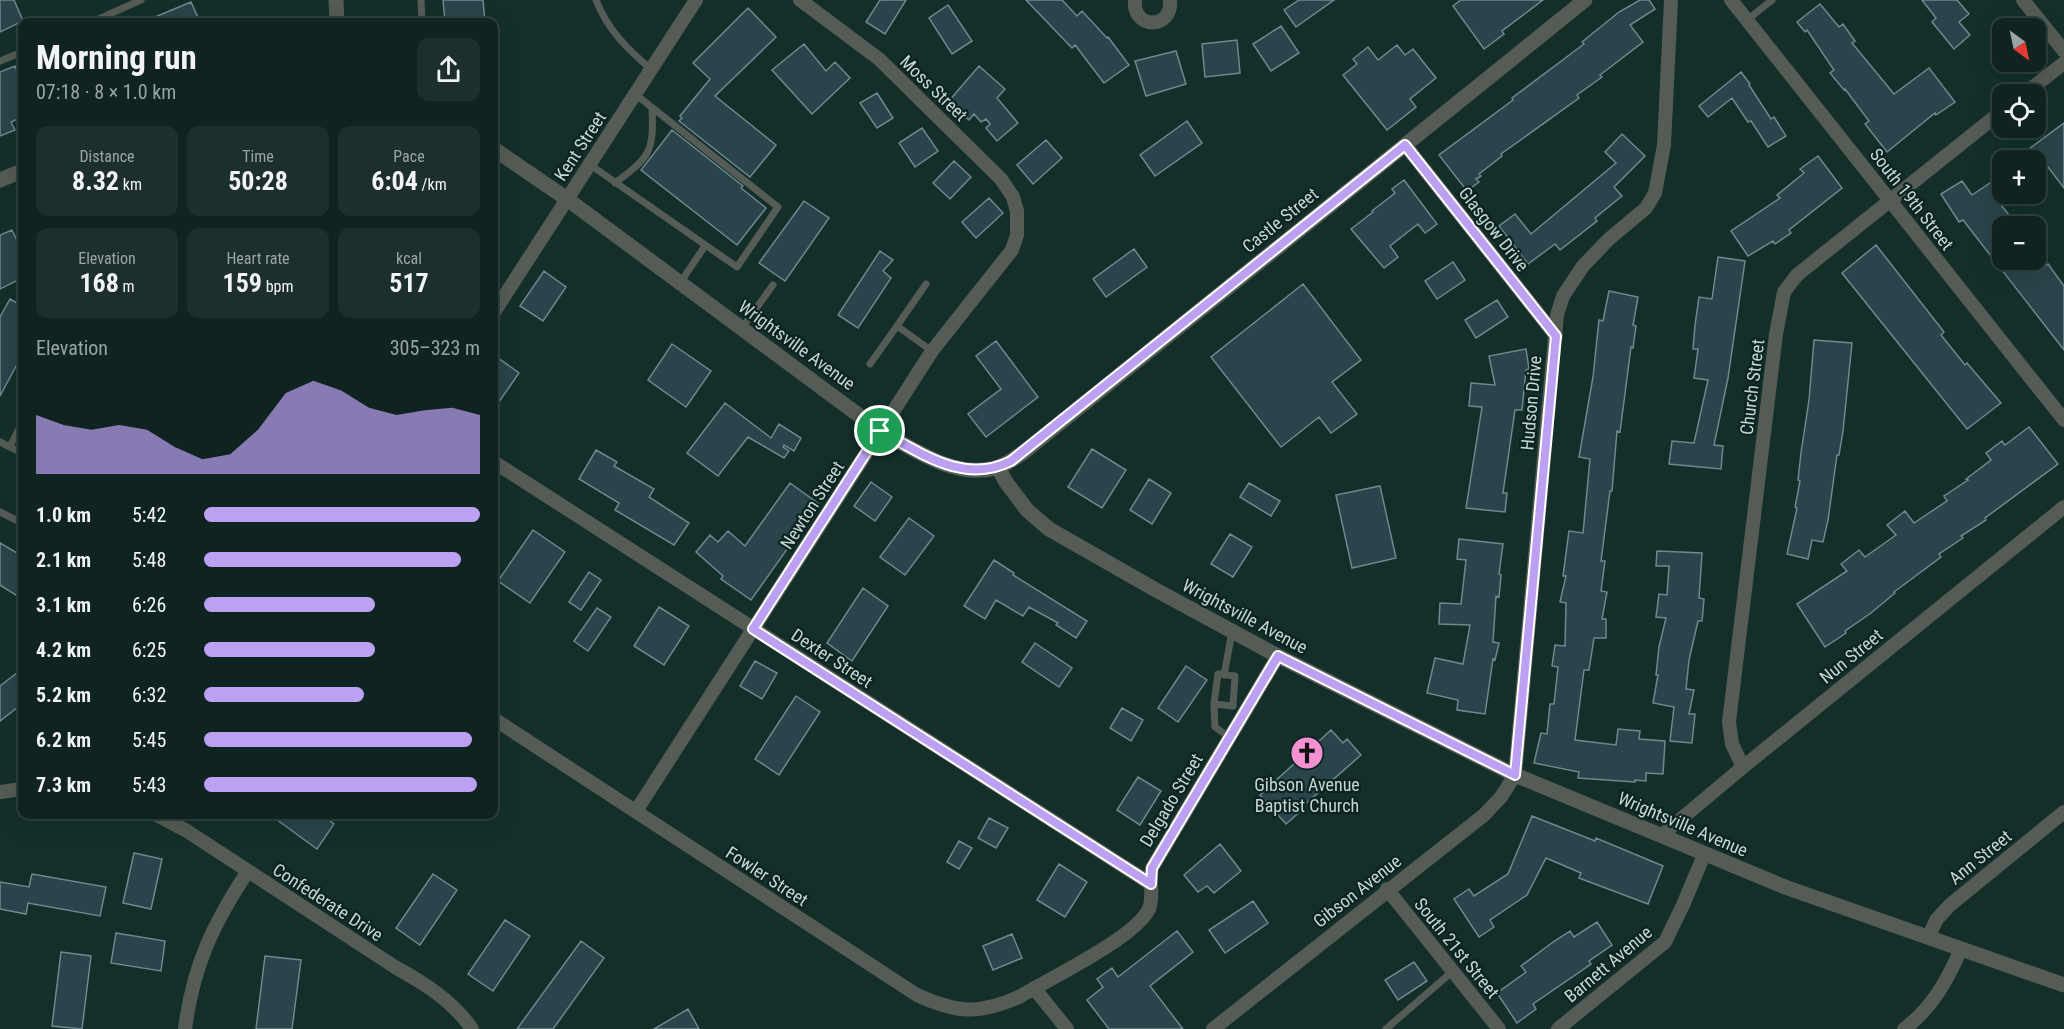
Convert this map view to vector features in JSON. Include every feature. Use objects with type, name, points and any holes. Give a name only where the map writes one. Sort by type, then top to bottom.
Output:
[{"type":"street","points":[[336,0],[337,18]]},
{"type":"street","name":"Kent Street","points":[[498,306],[696,0]]},
{"type":"street","name":"Moss Street","points":[[801,0],[879,59],[1000,179],[1013,197],[1019,221]]},
{"type":"street","points":[[1132,1],[1142,19],[1154,22],[1160,21],[1168,13],[1170,0]]},
{"type":"street","name":"Castle Street","points":[[998,468],[1024,452],[1584,0]]},
{"type":"street","name":"Hudson Drive","points":[[1515,775],[1559,305],[1582,266],[1609,239],[1647,208],[1656,193],[1665,145],[1671,0]]},
{"type":"street","name":"South 19th Street","points":[[1731,0],[2064,420]]},
{"type":"street","points":[[2023,0],[2064,51]]},
{"type":"street","points":[[2037,84],[2064,63]]},
{"type":"street","name":"Church Street","points":[[1743,767],[1732,744],[1729,722],[1782,299],[1787,285],[1992,119]]},
{"type":"street","name":"Glasgow Drive","points":[[1405,145],[1556,336]]},
{"type":"street","name":"Wrightsville Avenue","points":[[498,152],[567,199],[880,431],[947,465],[974,470],[998,468],[1027,510],[1049,529],[1232,632],[1515,775],[1785,887],[2064,985]]},
{"type":"street","points":[[0,180],[18,173]]},
{"type":"street","name":"Newton Street","points":[[636,812],[932,351],[1012,250],[1019,221]]},
{"type":"street","name":"Dexter Street","points":[[498,465],[1151,884]]},
{"type":"street","name":"Nun Street","points":[[1662,835],[2064,507]]},
{"type":"street","name":"Delgado Street","points":[[1034,988],[1120,938],[1137,925],[1147,912],[1151,904],[1152,868],[1229,737],[1238,710],[1278,656]]},
{"type":"street","name":"Fowler Street","points":[[498,721],[917,995],[940,1005],[964,1010],[989,1008],[1034,988]]},
{"type":"street","name":"Gibson Avenue","points":[[1213,1029],[1387,889],[1484,815],[1501,797],[1515,775]]},
{"type":"street","points":[[0,792],[18,790]]},
{"type":"street","name":"Ann Street","points":[[1928,937],[1937,919],[1950,905],[2064,812]]},
{"type":"street","name":"Confederate Drive","points":[[165,819],[188,831],[394,967],[426,984],[464,1017],[472,1029]]},
{"type":"street","name":"Barnett Avenue","points":[[1558,1029],[1665,942],[1704,855]]},
{"type":"street","points":[[185,1029],[197,966],[220,915],[248,871]]},
{"type":"street","name":"South 21st Street","points":[[1387,889],[1499,1029]]},
{"type":"street","points":[[1904,1029],[1923,1023],[1961,949]]},
{"type":"street","points":[[1034,988],[1067,1029]]},
{"type":"lane","points":[[101,18],[141,0]]},
{"type":"lane","points":[[421,0],[422,18]]},
{"type":"lane","points":[[596,0],[601,13],[627,49],[651,69]]},
{"type":"lane","points":[[1747,20],[1772,0]]},
{"type":"lane","points":[[0,61],[18,54]]},
{"type":"lane","points":[[589,164],[737,267],[777,207],[634,94]]},
{"type":"lane","points":[[615,183],[637,167],[650,152],[653,135],[652,109]]},
{"type":"lane","points":[[680,283],[705,246]]},
{"type":"lane","points":[[870,364],[926,284]]},
{"type":"lane","points":[[742,328],[773,285]]},
{"type":"lane","points":[[897,326],[932,351]]},
{"type":"lane","points":[[10,446],[18,431]]},
{"type":"lane","points":[[0,442],[18,451]]},
{"type":"lane","points":[[0,512],[18,521]]},
{"type":"lane","points":[[1224,675],[1232,632]]},
{"type":"lane","points":[[1214,704],[1238,710],[1235,676],[1218,674],[1214,704],[1215,727],[1229,737]]},
{"type":"lane","points":[[1386,1029],[1453,971]]},
{"type":"building","points":[[0,0],[14,0],[22,18],[18,18],[18,23],[0,32]]},
{"type":"building","points":[[443,0],[483,0],[485,18],[445,18]]},
{"type":"building","points":[[880,0],[906,0],[885,34],[866,22]]},
{"type":"building","points":[[1026,0],[1062,0],[1077,16],[1082,11],[1108,37],[1129,65],[1104,83],[1075,45],[1072,48]]},
{"type":"building","points":[[1299,0],[1334,0],[1296,27],[1284,10]]},
{"type":"building","points":[[1461,0],[1543,0],[1502,31],[1504,34],[1484,49],[1453,6]]},
{"type":"building","points":[[1640,0],[1649,0],[1655,9],[1630,25],[1643,42],[1577,95],[1579,98],[1501,154],[1502,156],[1479,174],[1481,176],[1476,179],[1479,182],[1467,191],[1439,155],[1584,44],[1582,42],[1619,12]]},
{"type":"building","points":[[1922,0],[1957,0],[1969,14],[1959,22],[1970,35],[1954,49],[1932,22],[1936,18]]},
{"type":"building","points":[[191,2],[198,18],[153,18]]},
{"type":"building","points":[[1820,4],[1839,27],[1843,24],[1855,41],[1852,43],[1894,94],[1929,68],[1955,102],[1936,115],[1935,113],[1887,152],[1865,124],[1869,121],[1830,73],[1834,70],[1807,30],[1805,32],[1797,22]]},
{"type":"building","points":[[948,5],[972,41],[952,54],[929,18]]},
{"type":"building","points":[[748,8],[776,37],[715,96],[776,145],[750,177],[679,121],[682,118],[680,116],[710,79],[693,63]]},
{"type":"building","points":[[1281,26],[1299,53],[1271,71],[1253,44]]},
{"type":"building","points":[[1237,40],[1240,73],[1205,77],[1202,44]]},
{"type":"building","points":[[804,44],[826,71],[835,62],[850,78],[812,114],[772,70]]},
{"type":"building","points":[[1397,45],[1405,55],[1413,49],[1436,78],[1410,99],[1416,107],[1387,130],[1343,75],[1357,64],[1353,59],[1368,47],[1378,60]]},
{"type":"building","points":[[1176,51],[1186,84],[1146,96],[1135,61]]},
{"type":"building","points":[[15,66],[18,74],[18,119],[11,122],[15,130],[0,136],[0,72]]},
{"type":"building","points":[[979,66],[1005,89],[997,98],[1018,123],[997,141],[986,128],[990,124],[986,119],[981,122],[974,114],[969,120],[948,102]]},
{"type":"building","points":[[1741,72],[1771,119],[1774,117],[1786,136],[1768,147],[1732,98],[1708,117],[1699,106]]},
{"type":"building","points":[[877,93],[893,118],[877,128],[860,103]]},
{"type":"building","points":[[1187,121],[1202,143],[1155,176],[1140,155]]},
{"type":"building","points":[[2064,123],[2064,188],[2048,167],[2046,168],[2046,150],[2028,150]]},
{"type":"building","points":[[922,128],[938,151],[915,167],[899,143]]},
{"type":"building","points":[[672,130],[743,186],[741,188],[766,208],[737,245],[641,170]]},
{"type":"building","points":[[1622,134],[1645,156],[1614,187],[1622,196],[1595,218],[1597,221],[1560,250],[1555,244],[1528,264],[1499,226],[1515,214],[1531,234],[1616,163],[1605,152]]},
{"type":"building","points":[[1046,140],[1062,158],[1033,184],[1017,165]]},
{"type":"building","points":[[1818,156],[1842,188],[1789,230],[1791,233],[1775,244],[1773,241],[1748,256],[1731,231],[1780,198],[1777,195],[1804,173],[1800,169]]},
{"type":"building","points":[[954,161],[971,177],[950,199],[933,183]]},
{"type":"building","points":[[1404,180],[1437,224],[1425,233],[1418,224],[1390,246],[1398,257],[1384,268],[1351,229],[1395,193],[1392,189]]},
{"type":"building","points":[[1962,181],[1972,195],[1992,182],[1992,204],[2000,204],[2010,216],[1992,216],[1992,257],[1963,220],[1959,222],[1941,194]]},
{"type":"building","points":[[989,198],[1003,213],[976,238],[962,222]]},
{"type":"building","points":[[804,201],[829,218],[785,281],[759,263]]},
{"type":"building","points":[[12,230],[18,243],[18,280],[0,289],[0,235]]},
{"type":"building","points":[[1876,245],[1944,332],[1941,335],[1965,365],[1967,363],[2001,403],[1967,429],[1842,273]]},
{"type":"building","points":[[1134,249],[1147,267],[1106,297],[1093,279]]},
{"type":"building","points":[[880,251],[893,260],[883,271],[891,278],[858,328],[838,315]]},
{"type":"building","points":[[1718,257],[1745,261],[1728,378],[1714,445],[1723,446],[1721,469],[1669,464],[1672,441],[1694,443],[1708,380],[1694,378],[1698,349],[1693,349],[1695,325],[1699,297],[1712,299]]},
{"type":"building","points":[[1453,262],[1465,280],[1437,299],[1425,281]]},
{"type":"building","points":[[2048,264],[2064,286],[2064,350],[2002,270],[2046,270]]},
{"type":"building","points":[[544,271],[566,287],[543,321],[520,306]]},
{"type":"building","points":[[1303,284],[1361,360],[1332,382],[1357,414],[1331,433],[1319,417],[1281,447],[1211,357]]},
{"type":"building","points":[[1609,291],[1638,297],[1633,325],[1636,326],[1633,348],[1631,347],[1620,432],[1617,431],[1612,491],[1610,491],[1601,561],[1605,561],[1601,591],[1607,592],[1602,619],[1606,619],[1606,638],[1594,638],[1589,670],[1584,670],[1575,740],[1616,745],[1618,729],[1640,731],[1639,739],[1665,741],[1663,774],[1646,773],[1646,781],[1635,780],[1635,782],[1578,778],[1579,772],[1534,763],[1541,733],[1547,734],[1550,704],[1554,704],[1558,667],[1552,666],[1555,645],[1565,646],[1566,603],[1560,602],[1566,576],[1563,576],[1569,531],[1583,533],[1590,459],[1579,457],[1593,377],[1599,320],[1603,321]]},
{"type":"building","points":[[10,299],[18,304],[18,362],[0,396],[0,317]]},
{"type":"building","points":[[1497,300],[1508,317],[1476,338],[1465,320]]},
{"type":"building","points":[[1814,340],[1852,343],[1843,431],[1839,455],[1837,455],[1828,520],[1823,542],[1812,540],[1808,559],[1787,554],[1797,508],[1795,507],[1800,481],[1798,480],[1809,400]]},
{"type":"building","points":[[996,341],[1038,397],[986,437],[968,414],[1001,389],[976,356]]},
{"type":"building","points":[[672,344],[711,371],[686,407],[648,380]]},
{"type":"building","points":[[1526,349],[1529,369],[1526,370],[1522,410],[1515,410],[1503,493],[1507,493],[1505,512],[1466,508],[1482,407],[1469,406],[1471,383],[1495,385],[1489,356]]},
{"type":"building","points":[[498,358],[519,373],[498,403]]},
{"type":"building","points":[[725,403],[771,438],[779,424],[801,438],[794,451],[784,445],[783,447],[789,451],[784,458],[748,437],[718,476],[687,453]]},
{"type":"building","points":[[2029,427],[2058,464],[1985,518],[1986,520],[1961,536],[1963,538],[1939,554],[1941,557],[1845,631],[1846,633],[1825,647],[1797,604],[1847,571],[1841,564],[1859,550],[1865,557],[1896,535],[1887,525],[1905,511],[1914,523],[1947,501],[1944,496],[1968,480],[1966,479],[1991,460],[1986,453],[2002,441],[2005,445]]},
{"type":"building","points":[[1092,449],[1126,470],[1102,508],[1068,487]]},
{"type":"building","points":[[596,450],[617,462],[614,466],[654,489],[649,497],[689,523],[674,545],[615,510],[619,503],[579,479]]},
{"type":"building","points":[[1149,479],[1171,493],[1152,524],[1130,510]]},
{"type":"building","points":[[871,482],[892,497],[875,521],[854,506]]},
{"type":"building","points":[[790,483],[819,504],[751,600],[721,579],[723,576],[696,552],[710,535],[718,542],[728,531],[745,546]]},
{"type":"building","points":[[1249,483],[1280,501],[1271,516],[1240,497]]},
{"type":"building","points":[[1380,486],[1396,558],[1352,568],[1336,495]]},
{"type":"building","points":[[909,518],[934,536],[905,575],[880,557]]},
{"type":"building","points":[[533,530],[565,552],[530,603],[498,581]]},
{"type":"building","points":[[1230,534],[1252,547],[1233,577],[1211,564]]},
{"type":"building","points":[[1459,539],[1503,544],[1493,642],[1499,643],[1495,660],[1493,659],[1485,714],[1457,710],[1458,700],[1427,693],[1435,658],[1463,664],[1470,625],[1439,624],[1440,603],[1461,604],[1466,560],[1457,559]]},
{"type":"building","points":[[0,543],[18,554],[18,596],[0,585]]},
{"type":"building","points":[[1657,551],[1702,553],[1699,598],[1704,599],[1702,621],[1698,621],[1689,660],[1686,689],[1694,690],[1689,714],[1695,714],[1692,743],[1670,741],[1674,707],[1653,703],[1658,675],[1656,675],[1659,647],[1666,618],[1656,617],[1659,594],[1667,595],[1669,566],[1656,566]]},
{"type":"building","points":[[994,560],[1014,573],[1013,575],[1087,621],[1076,638],[1056,625],[1058,623],[1029,607],[1023,616],[996,600],[985,619],[964,606]]},
{"type":"building","points":[[589,572],[601,580],[581,610],[569,602]]},
{"type":"building","points":[[863,588],[888,606],[852,661],[827,643]]},
{"type":"building","points":[[659,607],[689,626],[664,665],[634,646]]},
{"type":"building","points":[[597,608],[611,617],[588,651],[574,641]]},
{"type":"building","points":[[1035,643],[1072,668],[1059,687],[1022,662]]},
{"type":"building","points":[[755,661],[777,673],[762,699],[740,686]]},
{"type":"building","points":[[1186,666],[1207,680],[1178,722],[1158,708]]},
{"type":"building","points":[[18,672],[18,707],[0,721],[0,686]]},
{"type":"building","points":[[796,696],[820,712],[779,775],[755,759]]},
{"type":"building","points":[[1122,708],[1143,720],[1131,741],[1110,728]]},
{"type":"building","points":[[1331,730],[1343,743],[1347,739],[1361,755],[1286,824],[1260,795]]},
{"type":"building","points":[[1138,777],[1161,791],[1140,825],[1117,810]]},
{"type":"building","points":[[1532,816],[1595,841],[1596,838],[1663,866],[1648,904],[1579,878],[1581,873],[1546,858],[1527,895],[1490,920],[1494,927],[1479,937],[1454,899],[1469,889],[1474,896],[1508,874]]},
{"type":"building","points":[[989,818],[1008,828],[996,848],[978,838]]},
{"type":"building","points":[[276,819],[328,819],[334,824],[317,849]]},
{"type":"building","points":[[959,841],[972,848],[959,869],[947,862]]},
{"type":"building","points":[[1220,844],[1241,871],[1214,893],[1207,886],[1198,892],[1184,875]]},
{"type":"building","points":[[134,853],[162,859],[151,909],[123,903]]},
{"type":"building","points":[[1059,864],[1087,882],[1065,917],[1037,900]]},
{"type":"building","points":[[32,874],[106,887],[100,916],[28,903],[26,914],[0,909],[0,882],[29,887]]},
{"type":"building","points":[[433,874],[457,890],[420,945],[396,928]]},
{"type":"building","points":[[1253,901],[1268,923],[1225,953],[1209,930]]},
{"type":"building","points":[[505,920],[530,936],[493,991],[468,974]]},
{"type":"building","points":[[1597,922],[1612,945],[1589,961],[1591,964],[1533,1004],[1536,1009],[1517,1023],[1497,993],[1526,972],[1521,966],[1553,942],[1570,931],[1574,937]]},
{"type":"building","points":[[1177,931],[1193,952],[1150,986],[1183,1029],[1109,1029],[1087,1000],[1103,987],[1097,979],[1112,968],[1118,977]]},
{"type":"building","points":[[116,933],[165,941],[161,971],[111,963]]},
{"type":"building","points":[[1012,934],[1022,958],[993,970],[983,946]]},
{"type":"building","points":[[581,941],[604,958],[553,1029],[517,1029]]},
{"type":"building","points":[[61,952],[91,956],[82,1029],[52,1026]]},
{"type":"building","points":[[265,956],[301,960],[292,1029],[256,1029]]},
{"type":"building","points":[[1414,962],[1427,981],[1398,1000],[1385,980]]},
{"type":"building","points":[[688,1009],[699,1029],[654,1029]]},
{"type":"place","name":"Gibson Avenue Baptist Church","points":[[1307,753]]},
{"type":"route","points":[[1405,145],[1556,336],[1515,775],[1278,656],[1152,868],[1151,884],[753,629],[880,431],[928,457],[963,469],[998,468],[1011,461],[1405,145]]}]
